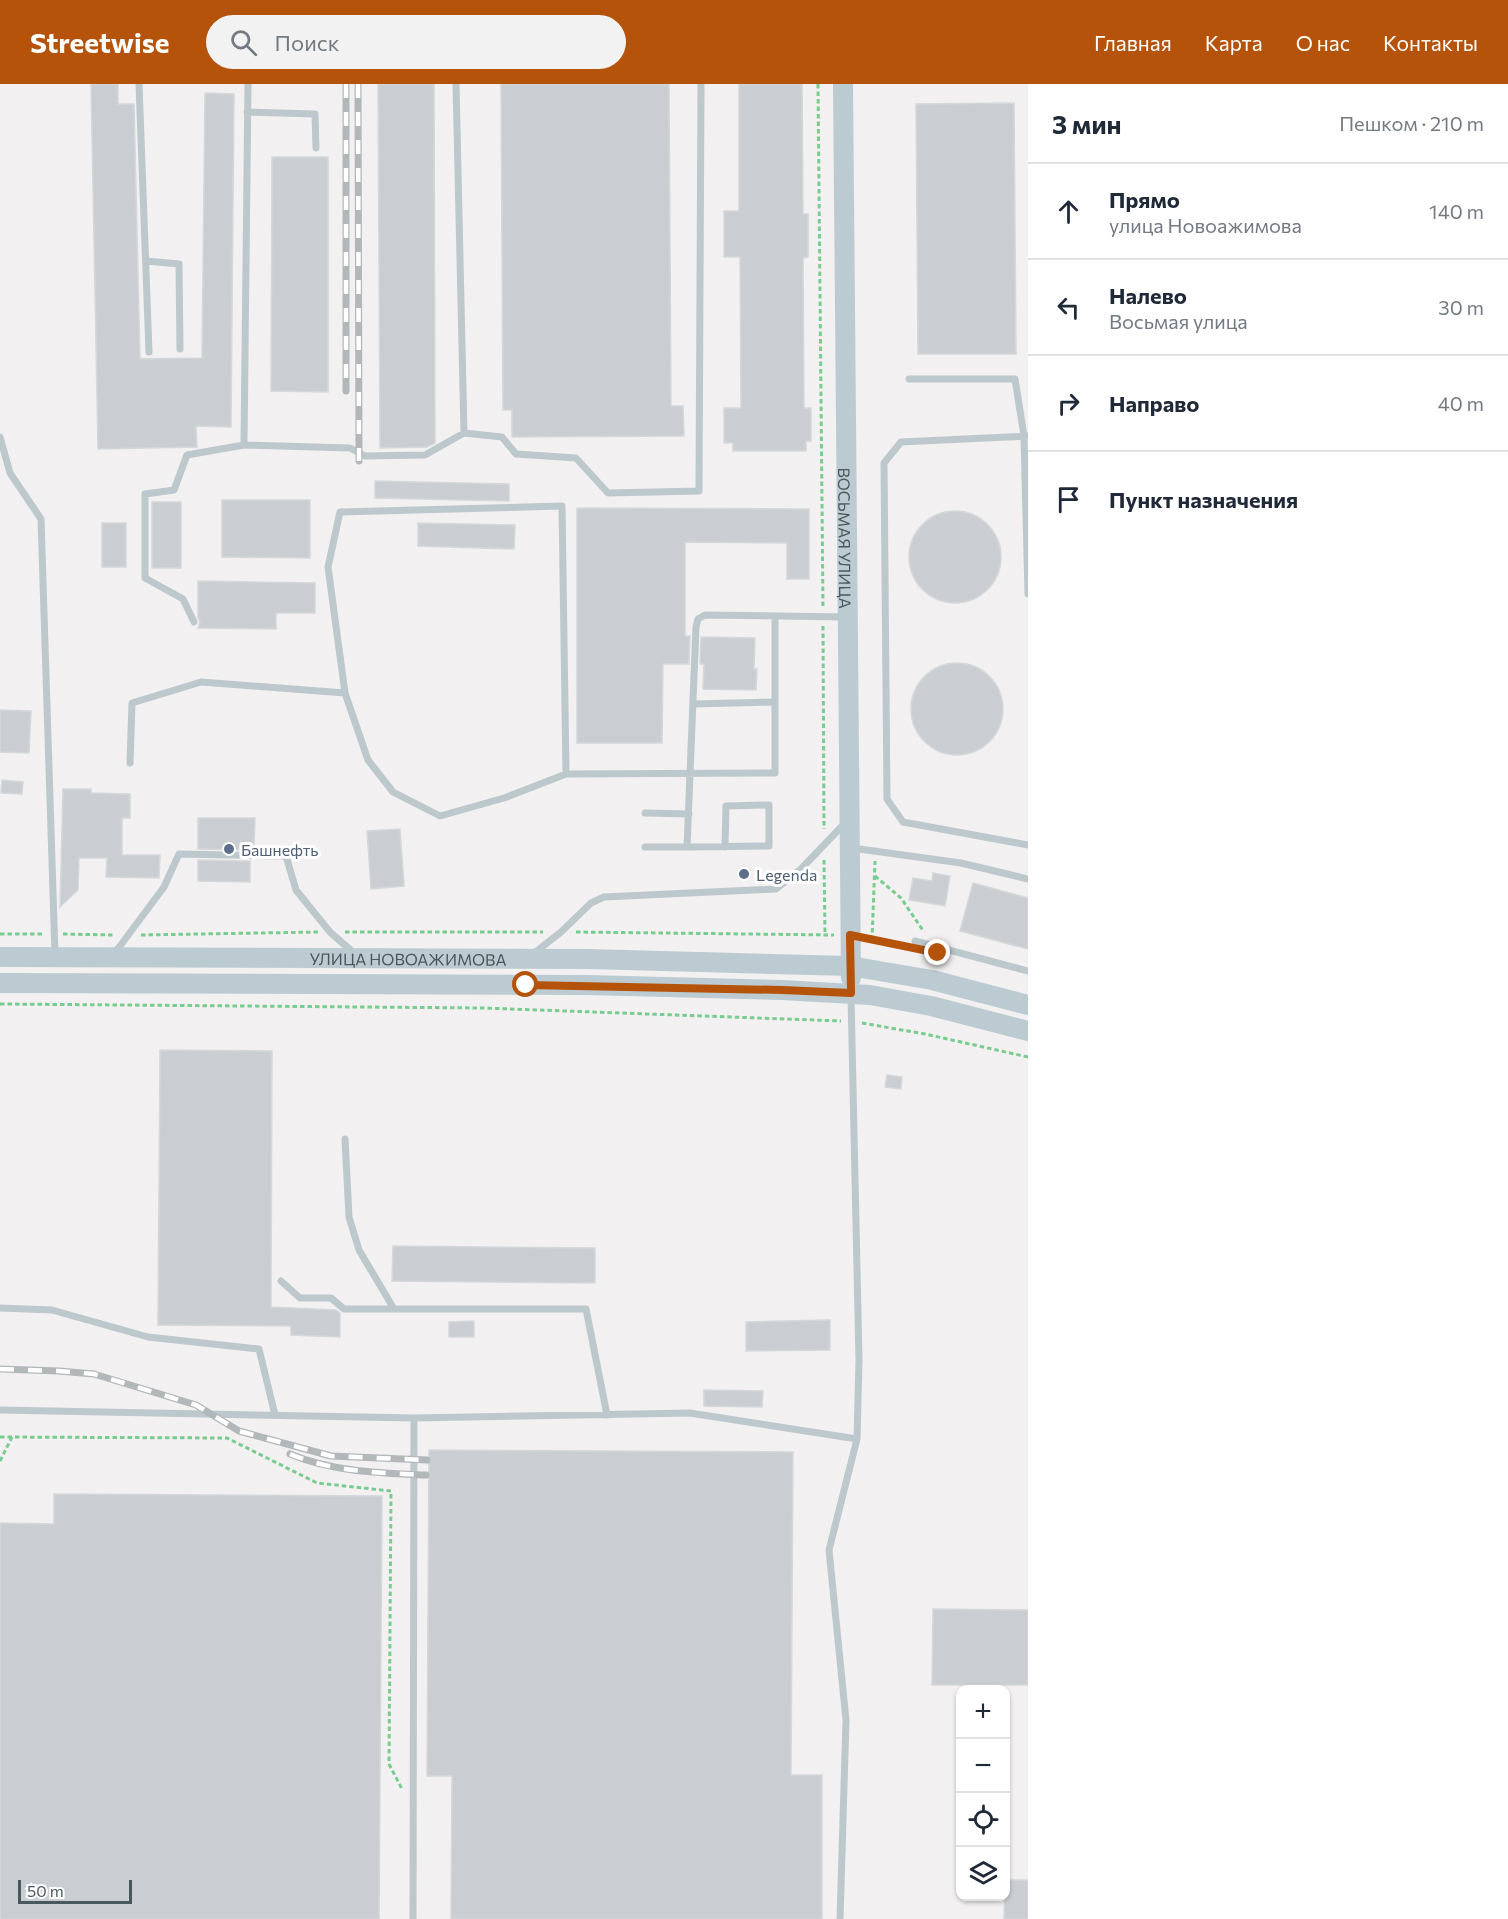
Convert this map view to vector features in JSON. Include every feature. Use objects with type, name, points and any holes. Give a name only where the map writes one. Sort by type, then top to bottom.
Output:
[{"type":"main road","name":"ВОСЬМАЯ УЛИЦА","points":[[843,84],[845,617],[851,993]]},
{"type":"main road","name":"УЛИЦА НОВОАЖИМОВА","points":[[0,957],[527,959],[850,966],[932,980],[1028,1005]]},
{"type":"main road","name":"УЛИЦА НОВОАЖИМОВА","points":[[0,983],[587,985],[851,993],[931,1006],[1028,1031]]},
{"type":"lane","points":[[139,84],[149,352]]},
{"type":"lane","points":[[244,445],[248,84]]},
{"type":"lane","points":[[456,84],[464,433]]},
{"type":"lane","points":[[194,622],[183,599],[145,578],[145,494],[174,490],[187,455],[244,445],[350,448],[365,456],[425,455],[464,433],[502,437],[516,454],[576,458],[608,493],[699,492],[701,84]]},
{"type":"lane","points":[[247,112],[315,114],[316,148]]},
{"type":"lane","points":[[146,261],[179,264],[180,349]]},
{"type":"lane","points":[[909,380],[1015,379],[1026,436],[1028,594]]},
{"type":"lane","points":[[0,436],[10,473],[41,519],[55,957]]},
{"type":"lane","points":[[1026,436],[901,442],[884,463],[887,800],[903,822],[1028,845]]},
{"type":"lane","points":[[566,774],[562,506],[340,512],[328,567],[345,693],[368,760],[374,768],[393,792],[440,816],[504,798],[566,774],[775,773],[775,616]]},
{"type":"lane","points":[[687,847],[698,619],[705,615],[845,617]]},
{"type":"lane","points":[[130,763],[132,703],[201,682],[345,693]]},
{"type":"lane","points":[[693,704],[775,702]]},
{"type":"lane","points":[[645,847],[725,847],[769,846],[769,805],[726,806],[725,847]]},
{"type":"lane","points":[[645,813],[689,814]]},
{"type":"lane","points":[[527,959],[561,932],[591,903],[604,897],[776,889],[801,869],[850,818]]},
{"type":"lane","points":[[850,847],[961,863],[1028,879]]},
{"type":"lane","points":[[112,958],[164,887],[179,854],[286,856],[296,890],[330,932],[359,958]]},
{"type":"lane","points":[[916,945],[933,946],[1028,971]]},
{"type":"lane","points":[[840,1919],[846,1720],[829,1550],[857,1439],[858,1325],[851,993]]},
{"type":"lane","points":[[345,1139],[349,1217],[359,1250],[394,1310]]},
{"type":"lane","points":[[281,1281],[300,1298],[331,1298],[344,1309],[586,1309],[607,1415]]},
{"type":"lane","points":[[0,1308],[52,1310],[148,1337],[259,1349],[275,1415]]},
{"type":"lane","points":[[0,1410],[414,1418],[690,1413],[857,1439]]},
{"type":"lane","points":[[413,1919],[414,1418]]},
{"type":"path","points":[[818,84],[825,935]]},
{"type":"path","points":[[872,940],[875,851]]},
{"type":"path","points":[[875,876],[901,898],[933,946]]},
{"type":"path","points":[[0,934],[561,932],[850,935],[916,945]]},
{"type":"path","points":[[0,1005],[483,1008],[852,1021],[925,1034],[1028,1057]]},
{"type":"path","points":[[0,1437],[227,1438],[317,1483],[391,1491],[389,1764],[413,1811]]},
{"type":"path","points":[[0,1461],[12,1437]]},
{"type":"building","points":[[91,84],[118,84],[118,104],[134,104],[140,359],[202,358],[205,93],[234,94],[231,427],[196,426],[197,447],[98,449]]},
{"type":"building","points":[[378,84],[434,84],[435,443],[427,447],[380,448]]},
{"type":"building","points":[[501,84],[669,84],[671,406],[683,406],[684,436],[512,437],[512,410],[503,410]]},
{"type":"building","points":[[739,84],[802,84],[803,214],[808,214],[808,257],[803,258],[804,408],[811,408],[811,441],[806,441],[806,451],[733,451],[733,443],[724,443],[724,408],[741,408],[740,257],[724,257],[724,211],[739,211]]},
{"type":"building","points":[[1014,103],[1016,354],[918,354],[916,104]]},
{"type":"building","points":[[272,157],[328,157],[328,392],[271,391]]},
{"type":"building","points":[[375,481],[509,484],[509,501],[375,498]]},
{"type":"building","points":[[222,500],[310,500],[310,558],[222,557]]},
{"type":"building","points":[[152,502],[181,502],[181,568],[152,568]]},
{"type":"building","points":[[577,508],[809,509],[809,579],[787,579],[787,543],[685,542],[685,636],[690,636],[689,664],[663,664],[662,743],[577,743]]},
{"type":"building","points":[[955,511],[972,515],[987,525],[997,540],[1001,557],[997,574],[987,589],[972,599],[955,603],[938,599],[923,589],[913,574],[909,557],[913,540],[923,525],[938,515]]},
{"type":"building","points":[[102,523],[126,523],[126,567],[102,567]]},
{"type":"building","points":[[418,523],[515,525],[514,549],[418,546]]},
{"type":"building","points":[[198,581],[315,583],[315,613],[276,613],[276,629],[198,628],[200,622]]},
{"type":"building","points":[[701,637],[755,638],[756,690],[703,689],[704,664],[700,664]]},
{"type":"building","points":[[957,663],[974,667],[989,677],[999,692],[1003,709],[999,726],[989,741],[974,751],[957,755],[940,751],[925,741],[915,726],[911,709],[915,692],[925,677],[940,667]]},
{"type":"building","points":[[0,710],[31,711],[29,753],[0,752]]},
{"type":"building","points":[[2,780],[23,782],[22,794],[1,793]]},
{"type":"building","points":[[63,789],[91,789],[91,793],[130,794],[130,818],[122,818],[122,855],[160,855],[159,878],[106,877],[107,858],[79,858],[78,890],[60,907]]},
{"type":"building","points":[[198,818],[255,818],[254,845],[251,845],[251,850],[198,849]]},
{"type":"building","points":[[400,829],[404,886],[371,889],[367,831]]},
{"type":"building","points":[[198,860],[250,861],[250,882],[198,881]]},
{"type":"building","points":[[933,873],[950,876],[945,906],[909,900],[913,878],[932,881]]},
{"type":"building","points":[[973,883],[1028,898],[1028,949],[960,931]]},
{"type":"building","points":[[160,1050],[272,1051],[271,1307],[336,1310],[340,1313],[340,1337],[291,1335],[291,1326],[158,1325]]},
{"type":"building","points":[[887,1075],[902,1077],[901,1089],[885,1087]]},
{"type":"building","points":[[393,1246],[595,1248],[595,1283],[392,1281]]},
{"type":"building","points":[[830,1320],[830,1350],[746,1351],[746,1322]]},
{"type":"building","points":[[474,1321],[474,1337],[449,1337],[449,1322]]},
{"type":"building","points":[[704,1390],[763,1391],[762,1407],[704,1406]]},
{"type":"building","points":[[429,1450],[793,1452],[791,1775],[822,1775],[822,1919],[451,1919],[452,1776],[427,1776]]},
{"type":"building","points":[[54,1494],[382,1496],[379,1919],[0,1919],[0,1523],[54,1524]]},
{"type":"building","points":[[933,1609],[1028,1610],[1028,1685],[932,1685]]},
{"type":"building","points":[[1010,1880],[1028,1880],[1028,1919],[1004,1919],[1004,1901],[1010,1901]]},
{"type":"railway","points":[[346,84],[346,391]]},
{"type":"railway","points":[[358,84],[359,461]]},
{"type":"railway","points":[[0,1369],[94,1374],[196,1405],[239,1431],[331,1456],[427,1460]]},
{"type":"railway","points":[[290,1454],[340,1468],[426,1475]]},
{"type":"place","name":"Башнефть","points":[[229,849]]},
{"type":"place","name":"Legenda","points":[[744,874]]},
{"type":"route","points":[[526,985],[851,993],[850,935],[938,953]]}]
